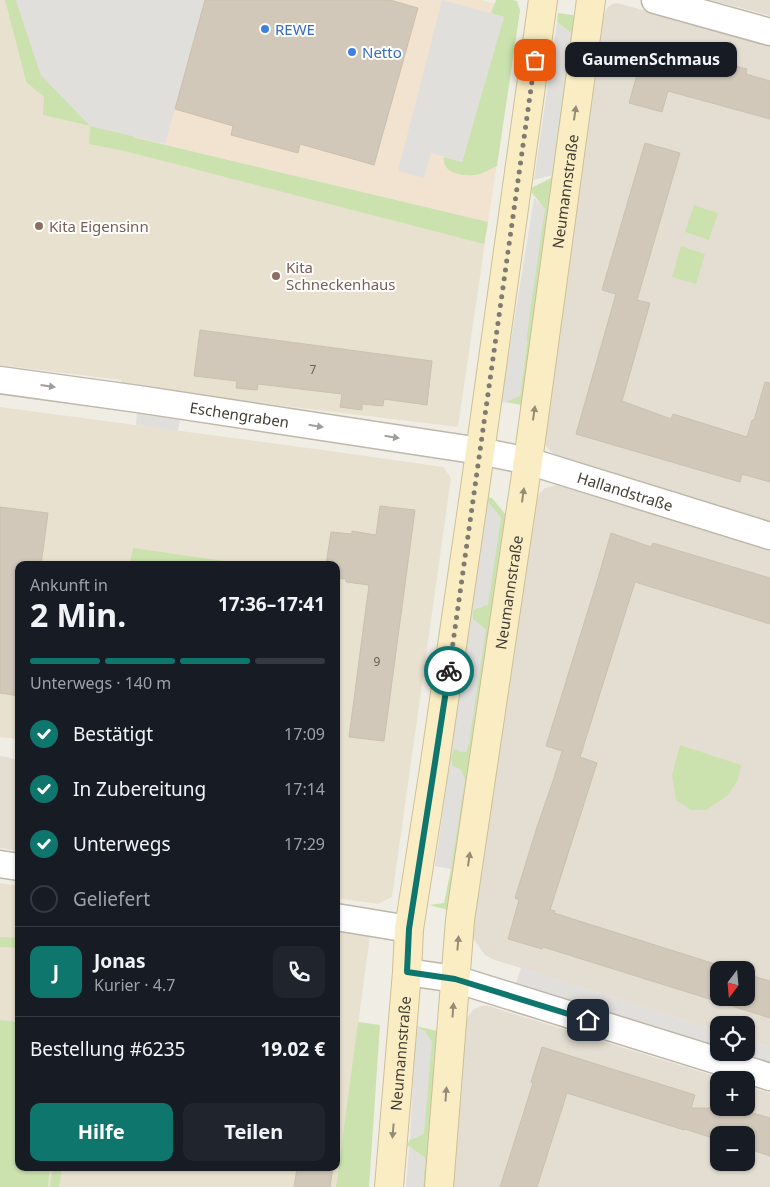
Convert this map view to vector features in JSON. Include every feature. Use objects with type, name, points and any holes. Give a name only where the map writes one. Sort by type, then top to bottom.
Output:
[{"type":"street","name":"Neumannstraße","points":[[389,1187],[409,929],[480,451],[543,0]]},
{"type":"street","name":"Neumannstraße","points":[[439,1187],[460,920],[528,462],[591,0]]},
{"type":"street","points":[[655,0],[770,32]]},
{"type":"street","name":"Eschengraben","points":[[0,380],[147,400],[480,451]]},
{"type":"street","name":"Hallandstraße","points":[[480,451],[528,462],[770,536]]},
{"type":"street","points":[[0,864],[15,866]]},
{"type":"street","points":[[340,918],[409,929]]},
{"type":"street","points":[[407,972],[455,979],[770,1077]]},
{"type":"shaded area","name":"Kita Schneckenhaus","points":[[0,0],[5,0],[26,82],[44,97],[43,115],[488,222],[458,427],[121,386],[121,380],[0,365]]},
{"type":"shaded area","points":[[5,0],[481,0],[520,10],[488,222],[43,115]]},
{"type":"shaded area","points":[[16,0],[205,0],[165,144],[90,126],[41,75]]},
{"type":"shaded area","points":[[442,0],[504,17],[462,162],[431,153],[424,178],[398,171]]},
{"type":"shaded area","points":[[711,0],[770,0],[770,16],[760,13]]},
{"type":"shaded area","points":[[617,3],[770,45],[770,523],[557,456],[546,446],[544,438],[604,15],[607,8]]},
{"type":"shaded area","points":[[557,22],[571,33],[552,175],[534,180]]},
{"type":"shaded area","points":[[534,198],[545,208],[520,396],[501,403]]},
{"type":"shaded area","points":[[0,407],[443,467],[451,478],[392,897],[378,904],[340,899],[340,561],[15,561],[15,739],[0,737]]},
{"type":"shaded area","points":[[137,409],[181,414],[178,431],[136,425]]},
{"type":"shaded area","points":[[557,485],[770,550],[770,1047],[755,1043],[755,1016],[710,1016],[710,1028],[492,959],[485,955],[473,938],[471,929],[537,496],[545,488]]},
{"type":"shaded area","points":[[487,501],[501,518],[488,605],[476,608],[472,614],[473,619],[486,630],[469,743],[466,752],[461,752],[454,748],[451,758],[452,765],[461,770],[465,780],[451,869],[435,866]]},
{"type":"shaded area","points":[[0,756],[15,760],[15,850],[0,848]]},
{"type":"shaded area","points":[[0,883],[15,885],[15,1171],[338,1171],[336,1187],[0,1187]]},
{"type":"shaded area","points":[[340,932],[370,936],[340,1157]]},
{"type":"shaded area","points":[[521,968],[710,1028],[710,1048],[515,986]]},
{"type":"shaded area","points":[[481,1006],[488,1006],[710,1074],[710,1116],[755,1116],[755,1089],[770,1093],[770,1187],[451,1187],[461,1040],[467,1018],[473,1010]]},
{"type":"shaded area","points":[[416,1026],[425,1032],[432,1041],[424,1133],[410,1139]]},
{"type":"shaded area","points":[[755,1043],[770,1047],[770,1067],[750,1061],[755,1061]]},
{"type":"shaded area","points":[[409,1147],[425,1158],[423,1187],[406,1187]]},
{"type":"green space","points":[[5,0],[16,0],[41,75],[136,138],[488,222],[484,244],[125,151],[89,144],[90,126],[43,115],[44,97],[26,82]]},
{"type":"green space","points":[[496,0],[517,1],[520,10],[497,166],[477,175],[458,174],[446,167],[444,157],[462,162],[503,17],[491,13]]},
{"type":"green space","points":[[558,13],[579,16],[522,405],[505,402],[520,395],[527,341],[513,332],[513,328],[517,325],[545,209],[532,193],[531,188],[551,178],[571,33],[557,22]]},
{"type":"green space","points":[[694,205],[718,213],[709,240],[685,232]]},
{"type":"green space","points":[[681,246],[705,254],[696,284],[672,277]]},
{"type":"green space","points":[[487,497],[492,498],[506,515],[448,910],[429,905],[444,903],[451,869],[451,758],[473,619],[472,614],[475,609],[482,607],[501,518],[487,501]]},
{"type":"green space","points":[[133,548],[224,561],[131,561]]},
{"type":"green space","points":[[680,745],[741,765],[738,780],[727,796],[706,810],[691,810],[676,800],[672,775]]},
{"type":"green space","points":[[0,937],[15,938],[15,948],[0,947]]},
{"type":"green space","points":[[0,1020],[15,1022],[15,1171],[50,1171],[48,1187],[0,1187]]},
{"type":"green space","points":[[358,1022],[380,1025],[369,1187],[336,1187],[338,1171],[340,1171],[340,1157]]},
{"type":"green space","points":[[416,1026],[437,1031],[427,1187],[423,1187],[425,1158],[407,1145],[410,1139],[424,1133],[425,1032]]},
{"type":"green space","points":[[52,1171],[62,1171],[59,1187],[50,1187]]},
{"type":"building","points":[[205,0],[390,0],[418,8],[374,165],[300,144],[298,153],[231,135],[233,126],[175,109]]},
{"type":"building","points":[[645,46],[681,56],[683,52],[747,69],[746,74],[770,81],[770,119],[668,91],[662,112],[629,103]]},
{"type":"building","points":[[645,143],[680,153],[637,300],[650,303],[622,401],[671,419],[673,414],[747,437],[765,382],[770,383],[770,482],[742,474],[740,482],[576,434],[616,294],[602,290]]},
{"type":"building","points":[[200,330],[432,361],[427,405],[384,399],[383,406],[362,404],[362,410],[340,407],[342,394],[258,384],[257,390],[236,388],[237,381],[194,376]]},
{"type":"building","points":[[380,506],[415,510],[384,741],[349,737],[369,585],[346,582],[346,579],[340,578],[340,561],[327,561],[331,532],[352,534],[352,531],[376,535]]},
{"type":"building","points":[[0,507],[48,513],[42,561],[15,561],[15,695],[0,693]]},
{"type":"building","points":[[611,533],[651,547],[653,543],[770,578],[770,624],[635,582],[580,757],[597,763],[550,910],[555,911],[554,913],[710,962],[710,999],[543,947],[542,949],[508,939],[519,900],[515,898],[562,751],[546,746]]},
{"type":"building","points":[[755,977],[770,981],[770,1018],[732,1006],[755,1006]]},
{"type":"building","points":[[542,1047],[695,1095],[691,1108],[710,1108],[710,1116],[755,1116],[755,1114],[770,1118],[770,1156],[755,1151],[755,1126],[710,1126],[710,1137],[567,1093],[537,1187],[500,1187],[533,1083],[531,1082]]},
{"type":"building","points":[[297,1171],[333,1171],[330,1187],[294,1187]]},
{"type":"way so far","points":[[449,671],[535,60]]},
{"type":"place","name":"REWE","points":[[265,29]]},
{"type":"place","name":"Netto","points":[[352,52]]},
{"type":"place","name":"GaumenSchmaus","points":[[535,60]]},
{"type":"place","name":"Kita Eigensinn","points":[[39,226]]},
{"type":"place","name":"Kita Schneckenhaus","points":[[276,276]]},
{"type":"route","points":[[449,671],[409,929],[407,972],[455,979],[588,1020]]}]
